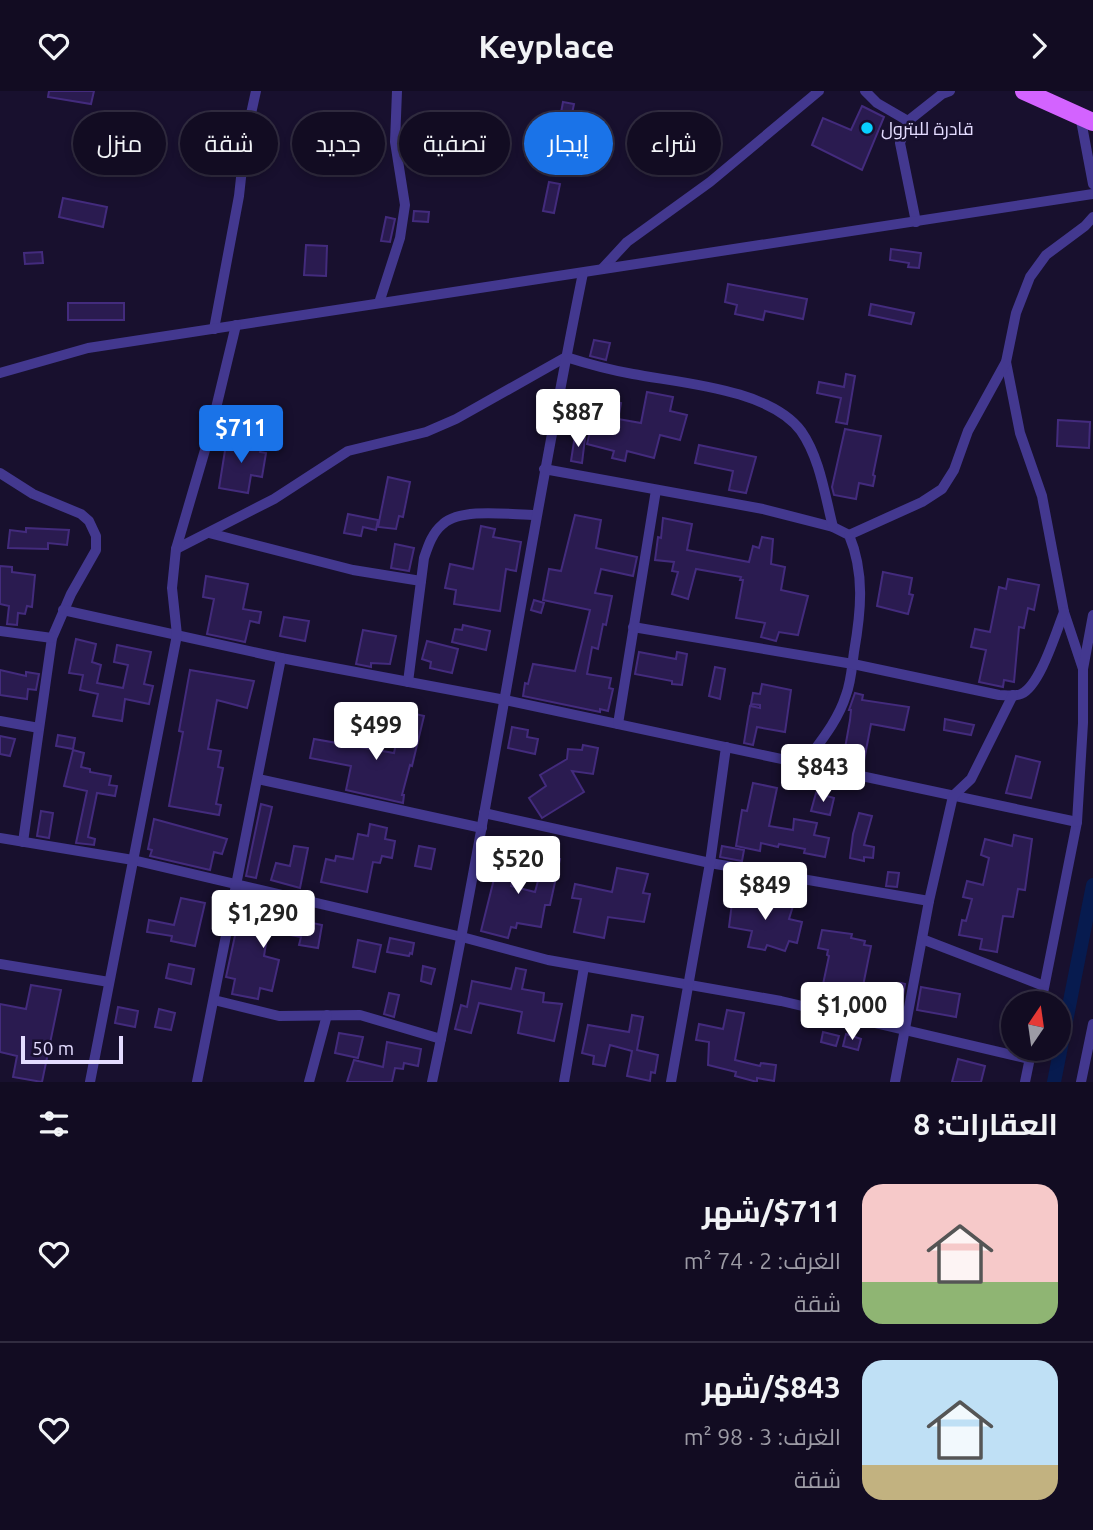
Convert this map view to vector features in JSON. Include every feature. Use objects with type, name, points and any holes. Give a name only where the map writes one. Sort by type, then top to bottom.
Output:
[{"type":"main road","points":[[1024,91],[1086,118]]},
{"type":"street","points":[[214,329],[239,196],[245,141],[256,91]]},
{"type":"street","points":[[379,303],[398,248],[405,205],[396,142],[397,91]]},
{"type":"street","points":[[603,269],[627,242],[710,182],[819,91]]},
{"type":"street","points":[[865,91],[877,103],[908,121]]},
{"type":"street","points":[[916,222],[900,143],[908,121],[942,94],[950,91]]},
{"type":"street","points":[[1086,118],[1093,184]]},
{"type":"street","points":[[0,373],[88,348],[1093,194]]},
{"type":"street","points":[[849,535],[922,502],[942,489],[954,470],[968,431],[1006,362],[1016,313],[1030,277],[1046,255],[1093,217]]},
{"type":"street","points":[[432,1082],[462,937],[544,469],[583,273]]},
{"type":"street","points":[[90,1082],[177,635],[172,588],[176,549],[210,433],[236,325]]},
{"type":"street","points":[[176,549],[274,499],[348,451],[426,432],[456,419],[566,357],[629,374],[737,393],[783,413],[800,430],[813,451],[833,527]]},
{"type":"street","points":[[1006,362],[1020,433],[1042,496],[1063,612],[1083,669]]},
{"type":"street","points":[[544,469],[763,509],[833,527],[849,535],[859,566],[861,608],[853,664],[846,695],[831,728],[804,764]]},
{"type":"street","points":[[0,474],[33,493],[81,513],[89,521],[96,536],[96,550],[52,638],[23,842]]},
{"type":"street","points":[[618,724],[656,490]]},
{"type":"street","points":[[408,682],[424,558],[431,539],[443,523],[465,514],[536,515]]},
{"type":"street","points":[[209,533],[353,570],[421,581]]},
{"type":"street","points":[[64,610],[281,658],[505,700],[1077,822]]},
{"type":"street","points":[[633,627],[853,664],[999,695],[1013,695],[1022,694],[1032,684],[1049,651],[1063,612]]},
{"type":"street","points":[[1043,991],[1077,822],[1083,723],[1083,669],[1093,615]]},
{"type":"street","points":[[0,631],[52,638]]},
{"type":"street","points":[[197,1082],[281,658]]},
{"type":"street","points":[[895,1082],[929,901],[953,796],[971,779],[1013,695]]},
{"type":"street","points":[[0,721],[39,728]]},
{"type":"street","points":[[671,1082],[710,863],[726,747]]},
{"type":"street","points":[[258,779],[482,828]]},
{"type":"street","points":[[484,813],[710,863],[929,901]]},
{"type":"street","points":[[0,838],[133,860],[584,967],[781,1001],[906,1030],[1001,1048]]},
{"type":"street","points":[[922,939],[1044,986]]},
{"type":"street","points":[[0,964],[109,982]]},
{"type":"street","points":[[564,1082],[584,967]]},
{"type":"street","points":[[214,1000],[248,1011],[279,1016],[359,1015],[441,1039]]},
{"type":"street","points":[[309,1082],[327,1015]]},
{"type":"street","points":[[1081,1082],[1093,1024]]},
{"type":"street","points":[[1025,1082],[1030,1061]]},
{"type":"building","points":[[49,91],[94,91],[91,104],[48,97]]},
{"type":"building","points":[[563,102],[574,104],[572,112],[561,112]]},
{"type":"building","points":[[862,106],[884,117],[862,170],[812,145],[823,118],[851,130]]},
{"type":"building","points":[[549,182],[560,184],[554,213],[543,211]]},
{"type":"building","points":[[63,198],[107,207],[103,227],[59,217]]},
{"type":"building","points":[[414,211],[429,212],[428,222],[413,221]]},
{"type":"building","points":[[386,217],[395,219],[390,242],[381,241]]},
{"type":"building","points":[[306,245],[327,246],[326,276],[304,275]]},
{"type":"building","points":[[891,249],[921,253],[919,268],[908,267],[909,263],[890,260]]},
{"type":"building","points":[[42,252],[43,263],[25,264],[24,253]]},
{"type":"building","points":[[728,284],[807,299],[803,319],[765,311],[763,320],[735,314],[737,305],[725,302]]},
{"type":"building","points":[[68,303],[124,303],[124,320],[68,320]]},
{"type":"building","points":[[871,304],[914,313],[911,324],[869,315]]},
{"type":"building","points":[[594,340],[610,343],[606,360],[590,356]]},
{"type":"building","points":[[846,374],[855,376],[847,424],[836,422],[841,398],[817,393],[819,382],[844,387]]},
{"type":"building","points":[[647,392],[673,397],[670,411],[687,415],[680,440],[660,435],[654,458],[627,451],[625,461],[612,458],[614,451],[587,444],[598,399],[621,403],[618,419],[641,423]]},
{"type":"building","points":[[1058,420],[1090,422],[1089,448],[1057,446]]},
{"type":"building","points":[[845,429],[881,436],[873,486],[859,483],[856,499],[834,495],[832,487]]},
{"type":"building","points":[[575,435],[585,438],[582,463],[571,461]]},
{"type":"building","points":[[227,438],[262,444],[260,452],[266,453],[262,477],[251,475],[248,493],[219,488]]},
{"type":"building","points":[[699,445],[756,457],[746,493],[729,490],[733,471],[695,463]]},
{"type":"building","points":[[388,477],[410,482],[403,517],[399,516],[396,529],[378,527]]},
{"type":"building","points":[[348,514],[378,520],[376,530],[363,527],[361,536],[344,533]]},
{"type":"building","points":[[575,515],[601,520],[596,548],[637,557],[633,576],[601,569],[595,593],[612,596],[598,649],[592,647],[587,674],[611,678],[609,688],[613,689],[608,711],[600,709],[600,712],[523,696],[533,664],[575,671],[590,610],[543,600],[549,569],[561,571]]},
{"type":"building","points":[[663,518],[692,524],[687,550],[749,562],[753,546],[759,548],[762,537],[773,539],[771,564],[785,567],[781,590],[808,596],[798,635],[779,632],[776,641],[761,637],[765,623],[736,618],[743,580],[740,580],[741,577],[696,569],[688,599],[672,594],[678,572],[672,571],[674,562],[655,560]]},
{"type":"building","points":[[481,526],[495,529],[493,537],[521,542],[516,571],[506,569],[500,611],[454,604],[456,590],[445,588],[450,564],[473,569]]},
{"type":"building","points":[[26,528],[69,530],[67,545],[48,543],[48,549],[8,548],[10,530],[26,532]]},
{"type":"building","points":[[395,544],[414,548],[409,571],[391,568]]},
{"type":"building","points":[[0,566],[12,567],[12,572],[35,575],[32,607],[27,606],[25,614],[18,613],[17,625],[7,624],[9,606],[0,604]]},
{"type":"building","points":[[883,572],[912,578],[909,594],[913,595],[908,614],[877,606]]},
{"type":"building","points":[[206,576],[248,584],[243,609],[261,612],[259,623],[250,621],[245,642],[207,634],[214,599],[203,597]]},
{"type":"building","points":[[1008,579],[1039,585],[1034,610],[1028,608],[1024,628],[1019,627],[1014,682],[1004,680],[1003,687],[979,682],[986,650],[971,647],[975,629],[990,632],[999,587],[1006,589]]},
{"type":"building","points":[[534,600],[544,603],[541,613],[531,610]]},
{"type":"building","points":[[284,617],[309,621],[305,641],[280,636]]},
{"type":"building","points":[[463,625],[490,631],[486,650],[452,642],[455,629],[462,630]]},
{"type":"building","points":[[363,630],[396,636],[390,664],[371,663],[371,667],[356,664]]},
{"type":"building","points":[[76,639],[96,644],[92,662],[101,665],[97,683],[123,688],[128,665],[114,662],[117,645],[151,652],[144,684],[153,686],[149,704],[125,699],[122,721],[93,716],[98,694],[80,690],[83,675],[69,673]]},
{"type":"building","points":[[427,641],[458,649],[452,673],[430,668],[431,662],[422,659]]},
{"type":"building","points":[[639,652],[676,659],[677,652],[687,654],[682,685],[635,674]]},
{"type":"building","points":[[715,667],[725,669],[720,699],[709,696]]},
{"type":"building","points":[[0,670],[26,676],[26,672],[39,674],[36,690],[28,689],[27,699],[0,695]]},
{"type":"building","points":[[190,670],[254,681],[247,708],[217,700],[208,749],[221,751],[218,767],[223,768],[216,804],[221,805],[219,815],[169,806],[183,732],[179,731]]},
{"type":"building","points":[[762,684],[791,690],[785,732],[757,727],[753,745],[744,743],[750,706],[760,708],[760,705],[751,704],[753,693],[760,694]]},
{"type":"building","points":[[855,693],[863,695],[862,700],[909,707],[904,730],[871,724],[863,766],[853,764],[854,756],[844,754],[850,720],[849,710]]},
{"type":"building","points":[[403,711],[424,716],[402,795],[403,803],[346,790],[351,766],[310,758],[314,739],[394,753]]},
{"type":"building","points":[[945,719],[974,725],[971,735],[944,730]]},
{"type":"building","points":[[512,727],[528,730],[527,737],[538,739],[535,754],[508,748]]},
{"type":"building","points":[[58,735],[75,738],[73,749],[56,746]]},
{"type":"building","points":[[0,736],[15,739],[10,756],[0,754]]},
{"type":"building","points":[[583,745],[598,748],[593,774],[572,771],[584,792],[542,818],[529,798],[546,786],[540,775],[567,759],[568,749],[582,750]]},
{"type":"building","points":[[73,750],[84,753],[81,767],[90,769],[90,772],[111,776],[109,785],[117,786],[115,796],[97,793],[88,837],[95,839],[94,845],[76,843],[87,791],[64,786]]},
{"type":"building","points":[[1016,756],[1040,762],[1031,798],[1006,793]]},
{"type":"building","points":[[753,783],[777,788],[769,826],[793,830],[794,819],[817,823],[814,835],[829,838],[825,857],[804,853],[805,849],[779,844],[778,847],[761,843],[760,851],[736,846],[742,810],[747,811]]},
{"type":"building","points":[[816,793],[834,798],[830,815],[811,811]]},
{"type":"building","points":[[261,804],[272,807],[256,878],[246,876]]},
{"type":"building","points":[[41,811],[53,813],[49,838],[37,836]]},
{"type":"building","points":[[859,813],[872,816],[864,845],[874,847],[873,858],[864,857],[864,861],[850,858]]},
{"type":"building","points":[[154,819],[227,839],[222,854],[214,852],[210,870],[150,856],[152,850],[148,849]]},
{"type":"building","points":[[370,824],[387,828],[385,839],[395,841],[392,858],[382,856],[380,863],[373,862],[367,892],[321,882],[326,859],[335,861],[336,856],[353,859],[358,834],[368,836]]},
{"type":"building","points":[[1014,835],[1032,839],[1025,890],[1018,889],[1013,917],[1003,916],[997,952],[980,949],[982,939],[959,935],[962,920],[966,921],[972,899],[963,897],[967,881],[983,885],[989,858],[981,855],[985,839],[1012,846]]},
{"type":"building","points":[[294,846],[308,848],[300,888],[271,880],[276,863],[290,866]]},
{"type":"building","points":[[419,846],[435,849],[431,869],[415,866]]},
{"type":"building","points":[[722,846],[744,850],[742,861],[720,857]]},
{"type":"building","points":[[502,847],[520,852],[511,886],[535,892],[545,855],[560,859],[550,905],[545,905],[541,927],[517,923],[516,928],[511,927],[508,938],[481,931]]},
{"type":"building","points":[[617,868],[648,874],[643,893],[650,894],[644,922],[608,917],[604,938],[574,932],[581,899],[572,898],[575,884],[612,892]]},
{"type":"building","points":[[888,872],[899,873],[897,887],[886,886]]},
{"type":"building","points":[[733,895],[761,902],[762,898],[793,906],[789,919],[802,922],[797,943],[789,941],[785,951],[767,945],[765,950],[748,947],[752,931],[729,927]]},
{"type":"building","points":[[181,898],[205,903],[195,946],[171,941],[172,936],[147,932],[149,920],[174,925]]},
{"type":"building","points":[[241,908],[322,925],[318,948],[299,945],[301,937],[268,931],[264,956],[279,960],[272,991],[260,988],[258,999],[232,994],[235,979],[226,977]]},
{"type":"building","points":[[822,930],[852,934],[851,938],[865,941],[864,945],[871,946],[861,996],[821,1001],[819,990],[822,989],[829,956],[828,950],[818,948]]},
{"type":"building","points":[[390,938],[414,943],[412,954],[409,956],[387,952]]},
{"type":"building","points":[[358,940],[381,945],[375,972],[353,967]]},
{"type":"building","points":[[169,964],[194,969],[191,984],[166,978]]},
{"type":"building","points":[[423,966],[435,969],[431,984],[421,981]]},
{"type":"building","points":[[516,968],[526,970],[522,989],[544,993],[543,1002],[562,1004],[554,1041],[518,1033],[522,1012],[479,1003],[471,1033],[455,1029],[461,1005],[467,1007],[472,981],[511,989]]},
{"type":"building","points":[[901,983],[905,984],[901,1007],[896,1006]]},
{"type":"building","points":[[31,985],[61,990],[42,1082],[13,1077],[17,1056],[0,1052],[0,1004],[26,1009]]},
{"type":"building","points":[[921,987],[960,994],[956,1017],[917,1010]]},
{"type":"building","points":[[389,993],[399,995],[394,1017],[384,1014]]},
{"type":"building","points":[[118,1007],[138,1011],[135,1027],[115,1023]]},
{"type":"building","points":[[159,1009],[175,1013],[171,1030],[155,1027]]},
{"type":"building","points":[[727,1010],[744,1013],[735,1060],[760,1066],[761,1063],[776,1065],[774,1081],[757,1078],[757,1082],[735,1076],[736,1072],[708,1065],[709,1042],[696,1040],[699,1024],[723,1029]]},
{"type":"building","points":[[632,1015],[643,1017],[637,1050],[658,1055],[655,1073],[651,1072],[650,1081],[627,1076],[632,1051],[610,1045],[605,1066],[593,1064],[594,1056],[582,1053],[588,1025],[629,1032]]},
{"type":"building","points":[[823,1032],[839,1036],[836,1046],[821,1042]]},
{"type":"building","points":[[339,1033],[363,1037],[358,1058],[335,1053]]},
{"type":"building","points":[[846,1034],[861,1039],[858,1050],[843,1046]]},
{"type":"building","points":[[387,1042],[421,1049],[418,1066],[404,1063],[403,1069],[395,1068],[392,1082],[347,1082],[354,1060],[383,1067]]},
{"type":"building","points":[[958,1059],[985,1066],[981,1082],[952,1082]]},
{"type":"waterway","points":[[1054,1082],[1093,885]]},
{"type":"place","name":"قادرة للبترول","points":[[867,128]]}]
